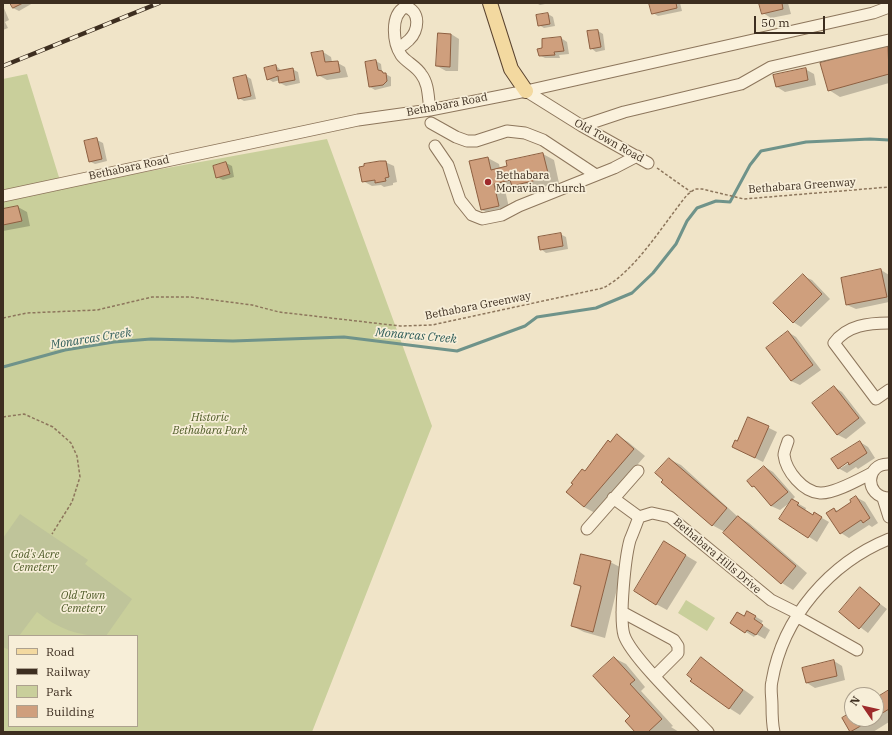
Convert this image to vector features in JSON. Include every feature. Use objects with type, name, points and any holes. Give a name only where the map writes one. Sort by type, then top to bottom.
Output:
[{"type":"main road","points":[[490,3],[511,69],[526,91]]},
{"type":"street","name":"Bethabara Road","points":[[3,196],[328,126],[430,110],[526,91],[871,8],[889,7]]},
{"type":"street","points":[[582,126],[624,112],[741,84],[771,67],[889,40]]},
{"type":"street","points":[[398,48],[401,55],[422,74],[428,89],[430,110]]},
{"type":"street","name":"Old Town Road","points":[[526,91],[582,126],[648,163]]},
{"type":"street","points":[[431,122],[456,137],[467,141],[476,141],[507,131],[525,134],[543,140],[596,175]]},
{"type":"street","points":[[435,146],[448,166],[460,200],[472,215],[482,219],[502,215],[519,206],[596,175],[637,156]]},
{"type":"street","points":[[889,323],[872,323],[852,328],[844,332],[834,343],[876,399],[889,390]]},
{"type":"street","points":[[788,440],[784,454],[789,471],[802,486],[820,494],[834,491],[872,473]]},
{"type":"street","points":[[889,464],[877,467],[872,473],[870,480],[872,488],[876,494],[886,498],[889,517]]},
{"type":"street","points":[[587,529],[638,471]]},
{"type":"street","points":[[613,498],[639,517],[630,541],[622,612],[624,636],[638,657],[708,732]]},
{"type":"street","name":"Bethabara Hills Drive","points":[[639,517],[652,513],[670,517],[771,600],[857,650]]},
{"type":"street","points":[[774,732],[772,724],[772,682],[784,638],[808,599],[840,566],[873,546],[889,539]]},
{"type":"street","points":[[622,612],[674,640],[678,646],[678,653],[655,676]]},
{"type":"path","name":"Old Town Road","points":[[648,163],[691,192]]},
{"type":"path","name":"Bethabara Greenway","points":[[3,318],[27,313],[97,310],[152,297],[191,297],[252,306],[279,312],[366,323],[400,326],[432,325],[603,288],[613,283],[636,260],[695,189],[702,189],[744,199],[889,187]]},
{"type":"path","points":[[3,417],[24,414],[53,427],[71,444],[77,456],[80,477],[72,502],[52,534]]},
{"type":"green space","name":"Historic Bethabara Park","points":[[27,74],[62,187],[327,139],[432,426],[312,732],[3,732],[3,79]]},
{"type":"green space","points":[[20,514],[88,560],[85,564],[132,599],[107,635],[86,635],[77,633],[53,623],[37,612],[20,635],[8,635],[8,650],[3,647],[3,538]]},
{"type":"green space","points":[[686,600],[715,618],[707,631],[678,613]]},
{"type":"building","points":[[10,3],[23,3],[13,8]]},
{"type":"building","points":[[649,3],[676,3],[677,8],[652,14]]},
{"type":"building","points":[[759,3],[782,3],[783,9],[762,14]]},
{"type":"building","points":[[548,13],[550,24],[538,26],[536,15]]},
{"type":"building","points":[[598,30],[601,47],[590,49],[587,31]]},
{"type":"building","points":[[438,33],[451,34],[450,67],[436,66]]},
{"type":"building","points":[[561,37],[564,51],[554,52],[555,55],[539,56],[537,49],[542,48],[542,39]]},
{"type":"building","points":[[888,45],[889,74],[828,91],[820,63]]},
{"type":"building","points":[[323,51],[325,62],[338,61],[340,72],[317,76],[311,53]]},
{"type":"building","points":[[376,60],[378,70],[386,73],[387,81],[383,85],[369,87],[365,62]]},
{"type":"building","points":[[276,65],[277,71],[293,68],[295,80],[279,83],[278,76],[267,80],[264,68]]},
{"type":"building","points":[[806,68],[808,80],[776,87],[773,75]]},
{"type":"building","points":[[246,75],[251,96],[238,99],[233,78]]},
{"type":"building","points":[[97,138],[102,159],[89,162],[84,141]]},
{"type":"building","name":"Bethabara Moravian Church","points":[[543,153],[549,177],[512,186],[510,180],[494,184],[499,206],[481,210],[469,161],[488,157],[491,170],[507,166],[506,161]]},
{"type":"building","points":[[386,161],[389,177],[385,178],[386,181],[375,183],[375,180],[362,182],[359,167],[364,166],[364,164]]},
{"type":"building","points":[[226,162],[230,174],[216,178],[213,166]]},
{"type":"building","points":[[18,206],[22,221],[3,225],[3,209]]},
{"type":"building","points":[[561,233],[563,246],[540,250],[538,237]]},
{"type":"building","points":[[881,269],[887,297],[846,305],[841,278]]},
{"type":"building","points":[[803,274],[822,294],[793,323],[773,303]]},
{"type":"building","points":[[788,331],[813,365],[791,381],[766,348]]},
{"type":"building","points":[[834,386],[859,418],[837,435],[812,403]]},
{"type":"building","points":[[748,417],[769,426],[755,458],[732,447],[735,440],[737,441]]},
{"type":"building","points":[[617,434],[634,449],[584,507],[566,492],[582,469],[585,471],[608,440],[610,442]]},
{"type":"building","points":[[860,441],[867,453],[849,465],[848,462],[838,469],[831,459]]},
{"type":"building","points":[[669,458],[727,508],[712,526],[661,482],[663,480],[655,473]]},
{"type":"building","points":[[764,466],[788,492],[771,506],[754,486],[752,487],[747,481]]},
{"type":"building","points":[[856,496],[870,518],[863,523],[861,520],[840,534],[826,513],[834,508],[836,512],[851,502],[850,500]]},
{"type":"building","points":[[792,499],[799,503],[797,505],[813,515],[814,512],[822,517],[808,538],[779,519]]},
{"type":"building","points":[[738,516],[796,566],[781,584],[723,533]]},
{"type":"building","points":[[664,541],[686,555],[656,605],[634,591]]},
{"type":"building","points":[[581,554],[611,561],[593,632],[571,626],[581,586],[574,584]]},
{"type":"building","points":[[860,587],[880,604],[859,629],[839,612]]},
{"type":"building","points":[[747,611],[756,616],[754,619],[763,625],[756,635],[747,630],[745,633],[730,623],[737,612],[744,616]]},
{"type":"building","points":[[614,657],[635,680],[630,684],[662,719],[648,732],[635,732],[625,721],[630,716],[593,676]]},
{"type":"building","points":[[701,657],[743,690],[729,709],[690,681],[692,679],[687,675]]},
{"type":"building","points":[[834,660],[837,676],[806,683],[802,668]]},
{"type":"building","points":[[889,690],[889,709],[884,712],[884,693]]},
{"type":"building","points":[[847,727],[859,727],[850,732]]},
{"type":"waterway","name":"Monarcas Creek","points":[[3,367],[65,350],[114,342],[151,339],[233,341],[344,337],[457,351],[525,326],[537,317],[596,308],[632,293],[653,273],[676,244],[687,221],[697,208],[716,201],[730,202],[750,165],[761,151],[806,142],[870,139],[889,140]]},
{"type":"railway","points":[[3,66],[159,3]]},
{"type":"place","name":"Bethabara Moravian Church","points":[[488,182]]},
{"type":"park label","name":"God's Acre Cemetery","points":[[35,561]]},
{"type":"park label","name":"Old Town Cemetery","points":[[83,602]]}]
